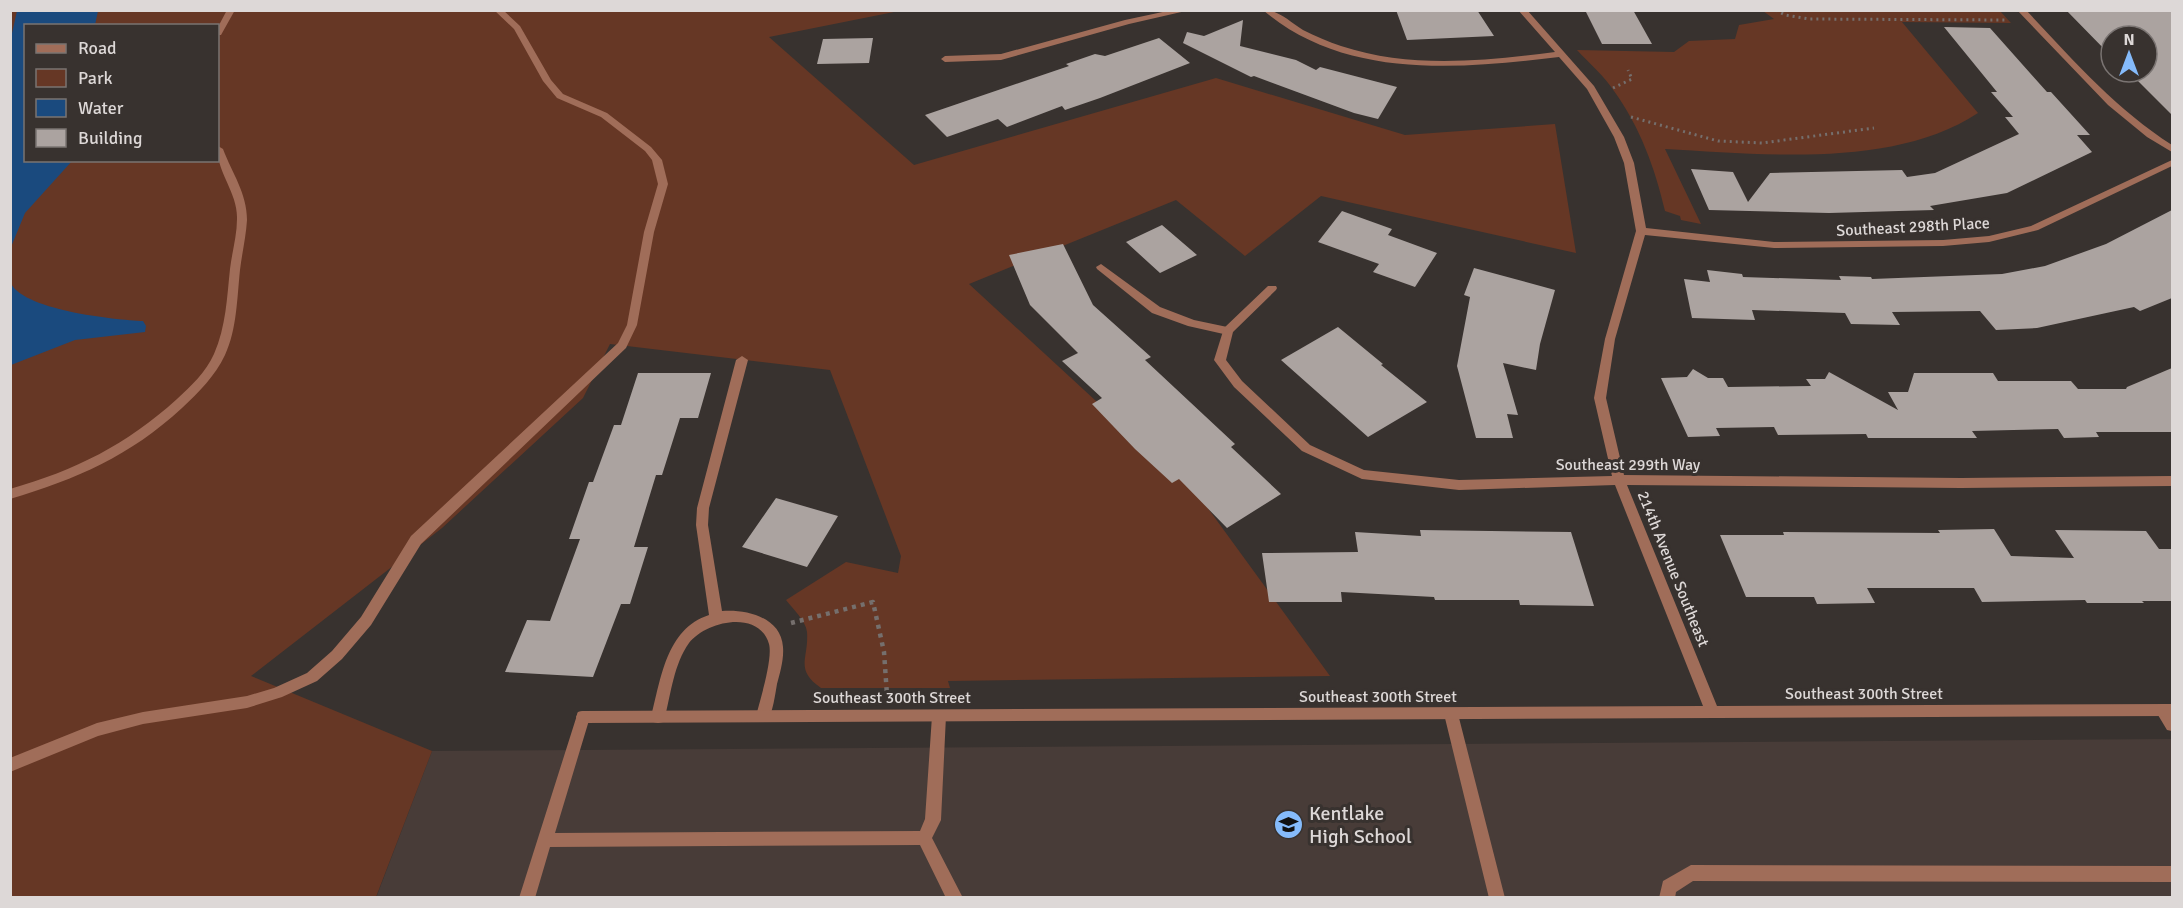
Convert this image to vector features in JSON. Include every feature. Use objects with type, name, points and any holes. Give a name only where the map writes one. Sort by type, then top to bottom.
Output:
[{"type":"street","points":[[219,31],[231,10]]},
{"type":"street","points":[[10,765],[97,730],[143,718],[247,702],[277,693],[312,677],[337,655],[366,621],[416,540],[622,345],[632,325],[650,232],[663,183],[657,160],[648,149],[604,115],[560,96],[547,81],[517,28],[498,10]]},
{"type":"street","points":[[945,59],[1001,57],[1128,22],[1186,10]]},
{"type":"street","points":[[1267,10],[1291,29],[1338,50],[1379,60],[1427,64],[1492,63],[1561,54]]},
{"type":"street","name":"214th Avenue Southeast","points":[[1522,10],[1594,92],[1607,113],[1629,163],[1641,231],[1610,339],[1599,398],[1619,480],[1713,713]]},
{"type":"street","points":[[2021,10],[2114,105],[2145,133],[2172,149]]},
{"type":"street","points":[[10,494],[88,468],[128,447],[153,428],[190,394],[214,364],[228,329],[242,212],[237,188],[222,164],[219,153]]},
{"type":"street","name":"Southeast 298th Place","points":[[1641,231],[1774,245],[1921,244],[1989,240],[2034,228],[2172,163]]},
{"type":"street","points":[[1101,267],[1156,310],[1192,323],[1228,330],[1272,288]]},
{"type":"street","name":"Southeast 299th Way","points":[[1228,330],[1220,360],[1238,384],[1306,448],[1362,474],[1459,485],[1619,480],[1961,483],[2172,481]]},
{"type":"street","points":[[716,617],[702,525],[703,508],[741,360]]},
{"type":"street","points":[[658,717],[677,652],[686,637],[697,627],[716,617],[750,617],[771,630],[777,646],[763,716]]},
{"type":"street","points":[[2167,710],[2172,725]]},
{"type":"street","name":"Southeast 300th Street","points":[[545,840],[584,717],[2167,710]]},
{"type":"street","points":[[1451,714],[1497,897]]},
{"type":"street","points":[[924,838],[933,820],[939,716]]},
{"type":"street","points":[[527,897],[545,840],[924,838]]},
{"type":"street","points":[[924,838],[955,897]]},
{"type":"street","points":[[1667,897],[1670,887],[1691,873],[2172,874]]},
{"type":"path","points":[[1776,10],[1785,15],[1809,19],[2030,20]]},
{"type":"path","points":[[1594,92],[1628,83],[1632,79],[1628,70]]},
{"type":"path","points":[[1607,113],[1642,119],[1718,141],[1762,142],[1874,128]]},
{"type":"path","points":[[771,630],[801,619],[873,602],[884,652],[889,716]]},
{"type":"shaded area","name":"Kentlake High School","points":[[2172,739],[2172,897],[376,898],[432,751]]},
{"type":"green space","points":[[10,11],[899,11],[769,37],[914,165],[1216,78],[1405,135],[1555,124],[1576,253],[1321,196],[1245,256],[1176,200],[969,284],[1199,496],[1330,676],[948,681],[950,688],[821,688],[805,669],[806,628],[802,619],[786,600],[846,562],[898,573],[901,556],[830,370],[610,344],[583,398],[442,528],[251,676],[432,751],[376,897],[11,897]]},
{"type":"green space","points":[[1763,11],[2000,11],[2011,23],[1902,22],[1978,113],[1944,131],[1907,143],[1826,154],[1784,155],[1665,149],[1701,224],[1681,220],[1680,216],[1665,211],[1646,148],[1632,119],[1606,80],[1577,50],[1674,52],[1689,41],[1735,39],[1739,25],[1774,19]]},
{"type":"water","points":[[17,11],[98,11],[95,24],[24,24],[24,162],[71,162],[25,213],[11,247],[10,42]]},
{"type":"water","points":[[10,281],[17,291],[49,306],[91,316],[143,321],[146,326],[145,332],[75,340],[11,365]]},
{"type":"building","points":[[1396,10],[1477,10],[1494,36],[1407,40]]},
{"type":"building","points":[[1585,10],[1633,10],[1652,44],[1602,44]]},
{"type":"building","points":[[2066,10],[2172,10],[2172,115],[2141,84],[2159,84],[2159,24],[2099,24],[2099,44]]},
{"type":"building","points":[[1243,20],[1240,46],[1296,60],[1316,70],[1320,67],[1397,87],[1378,119],[1354,113],[1254,76],[1251,77],[1183,43],[1187,32],[1204,36]]},
{"type":"building","points":[[1944,27],[1990,28],[2047,92],[2051,92],[2090,135],[2077,135],[2092,152],[2007,193],[1930,206],[1934,210],[1829,213],[1709,210],[1691,169],[1733,172],[1748,202],[1770,173],[1902,170],[1907,177],[1935,173],[2019,134],[2005,117],[2013,117],[1991,92],[1997,92]]},
{"type":"building","points":[[873,38],[869,63],[817,64],[823,39]]},
{"type":"building","points":[[1159,38],[1190,63],[1100,98],[1065,110],[1062,106],[1007,127],[998,119],[947,137],[925,115],[1069,66],[1066,64],[1095,54],[1105,56]]},
{"type":"building","points":[[2172,210],[2172,298],[2140,311],[2134,307],[2037,328],[1996,330],[1980,311],[1892,312],[1900,325],[1851,324],[1845,313],[1752,310],[1755,320],[1692,318],[1684,279],[1710,282],[1707,270],[1742,274],[1743,277],[1841,280],[1839,276],[1871,277],[1872,279],[2002,274],[2045,266],[2106,244]]},
{"type":"building","points":[[1342,211],[1392,229],[1388,235],[1437,253],[1415,287],[1373,272],[1379,264],[1318,242]]},
{"type":"building","points":[[1162,225],[1197,255],[1160,273],[1126,242]]},
{"type":"building","points":[[1063,244],[1093,305],[1151,357],[1145,360],[1235,444],[1231,447],[1281,494],[1227,528],[1179,479],[1172,483],[1135,449],[1092,404],[1102,398],[1062,361],[1078,353],[1030,305],[1009,255]]},
{"type":"building","points":[[1474,268],[1555,290],[1540,344],[1536,370],[1503,363],[1518,415],[1507,414],[1513,438],[1476,438],[1457,366],[1470,297],[1464,295]]},
{"type":"building","points":[[1338,327],[1427,402],[1368,437],[1281,360]]},
{"type":"building","points":[[2172,368],[2172,432],[2096,432],[2099,437],[2064,438],[2058,429],[1972,431],[1977,438],[1868,438],[1866,434],[1778,435],[1774,427],[1716,428],[1720,436],[1688,437],[1661,378],[1687,377],[1693,369],[1708,378],[1723,378],[1728,387],[1811,386],[1806,379],[1825,379],[1829,372],[1898,410],[1888,392],[1908,392],[1914,373],[1993,373],[1998,381],[2071,381],[2078,389],[2126,389]]},
{"type":"building","points":[[638,373],[711,373],[698,418],[680,418],[662,475],[656,475],[634,547],[648,547],[630,604],[621,604],[593,677],[505,672],[527,620],[550,621],[580,539],[569,539],[589,482],[593,482],[614,425],[621,425]]},
{"type":"building","points":[[776,498],[838,516],[807,567],[742,547]]},
{"type":"building","points":[[1994,529],[2011,556],[2074,558],[2055,530],[2146,531],[2159,549],[2172,549],[2172,601],[2142,601],[2144,603],[2087,603],[2085,600],[1982,602],[1974,588],[1867,588],[1875,603],[1817,604],[1814,597],[1746,597],[1720,535],[1784,535],[1783,532],[1940,533],[1938,530]]},
{"type":"building","points":[[1420,530],[1571,532],[1594,606],[1520,605],[1519,600],[1435,600],[1434,597],[1341,592],[1342,602],[1269,602],[1262,553],[1358,552],[1355,532],[1421,536]]},
{"type":"place","name":"Kentlake High School","points":[[1288,824]]}]
